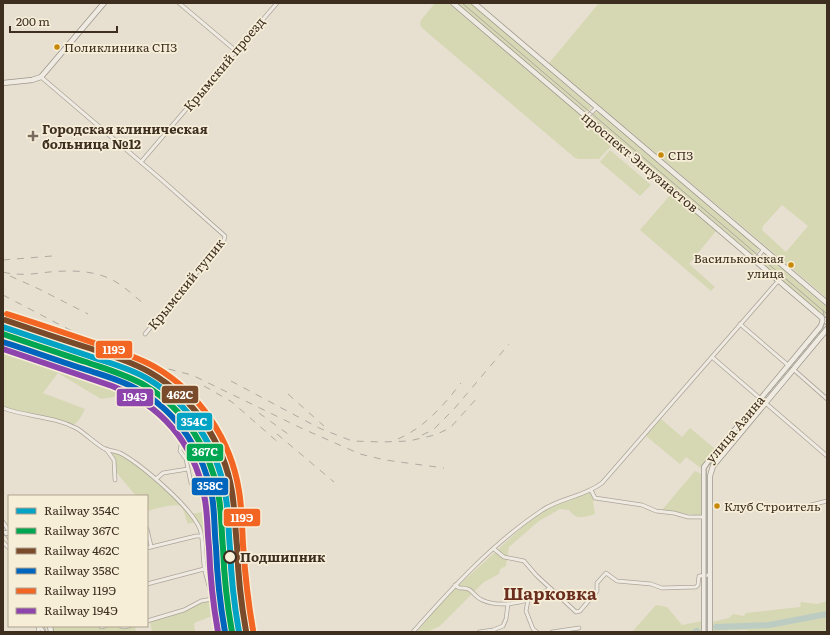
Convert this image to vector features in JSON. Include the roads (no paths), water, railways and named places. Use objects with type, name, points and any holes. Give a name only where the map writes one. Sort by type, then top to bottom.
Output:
[{"type":"main road","points":[[3,83],[32,80],[41,77],[104,3]]},
{"type":"main road","name":"проспект Энтузиастов","points":[[453,3],[825,320]]},
{"type":"main road","name":"проспект Энтузиастов","points":[[474,3],[827,303]]},
{"type":"main road","name":"улица Азина","points":[[704,632],[704,467],[789,366],[825,320]]},
{"type":"main road","name":"улица Азина","points":[[710,632],[710,476],[713,466],[827,329]]},
{"type":"street","points":[[179,3],[236,51]]},
{"type":"street","name":"Крымский проезд","points":[[141,162],[277,3]]},
{"type":"street","name":"Крымский тупик","points":[[41,77],[225,236],[224,240],[145,334]]},
{"type":"street","points":[[587,118],[597,107]]},
{"type":"street","points":[[755,260],[764,249]]},
{"type":"street","points":[[413,632],[455,585],[527,520],[543,509],[591,490],[602,483],[779,280]]},
{"type":"street","points":[[740,324],[827,399]]},
{"type":"street","points":[[712,356],[827,456]]},
{"type":"street","points":[[3,408],[18,414],[48,418],[76,428],[106,449],[114,460],[115,480]]},
{"type":"street","points":[[181,445],[180,451],[186,459],[191,483]]},
{"type":"street","points":[[106,449],[122,454],[156,479],[190,515],[201,531],[203,540],[204,569],[222,632]]},
{"type":"street","points":[[156,479],[163,473],[188,469]]},
{"type":"street","points":[[591,490],[595,498],[642,505],[656,511],[674,513],[688,517],[710,518]]},
{"type":"street","points":[[811,505],[827,501]]},
{"type":"street","points":[[3,522],[7,526]]},
{"type":"street","points":[[148,532],[152,546]]},
{"type":"street","points":[[148,548],[201,536]]},
{"type":"street","points":[[494,549],[504,557],[524,561],[536,575],[576,612],[580,611],[597,591],[597,583],[606,573],[617,581],[651,584],[662,588],[696,587],[698,585],[699,576],[710,575]]},
{"type":"street","points":[[148,584],[204,569]]},
{"type":"street","points":[[455,585],[459,588],[464,587],[470,589],[483,601],[508,604],[519,604],[545,593],[550,588]]},
{"type":"street","points":[[148,620],[184,610],[201,601],[212,599]]},
{"type":"street","points":[[528,600],[526,611],[533,629],[537,632]]},
{"type":"street","points":[[479,632],[494,630],[503,626],[506,619],[508,604]]},
{"type":"street","points":[[552,632],[579,628]]},
{"type":"waterway","points":[[716,627],[769,625],[827,614]]},
{"type":"tram line","points":[[462,3],[827,314]]},
{"type":"tram line","points":[[706,632],[706,469],[822,329],[825,321],[823,310]]},
{"type":"tram line","points":[[3,532],[8,540]]},
{"type":"tram line","points":[[44,627],[46,632]]},
{"type":"railway","points":[[3,260],[52,256]]},
{"type":"railway","points":[[3,272],[20,274],[66,271],[92,273],[101,275],[116,282],[143,303]]},
{"type":"railway","points":[[10,276],[88,314]]},
{"type":"railway","points":[[3,295],[89,340],[149,364],[192,375],[301,428],[360,454],[385,460],[444,468]]},
{"type":"railway","points":[[422,435],[433,430],[454,409],[509,344]]},
{"type":"railway","points":[[231,381],[319,428],[352,441],[409,441],[435,435],[450,428],[478,397]]},
{"type":"railway","points":[[398,439],[417,428],[433,415],[461,383]]},
{"type":"railway","points":[[204,386],[232,402],[280,444]]},
{"type":"railway","points":[[288,394],[324,426]]},
{"type":"railway","points":[[259,413],[288,434]]},
{"type":"railway","points":[[277,434],[334,482]]},
{"type":"rail line","name":"119Э","points":[[7,314],[133,356],[148,363],[186,390],[199,404],[221,436],[235,472],[240,498],[246,577],[253,630]]},
{"type":"rail line","name":"462С","points":[[5,320],[115,357],[151,373],[181,395],[205,424],[222,456],[232,492],[240,589],[246,631]]},
{"type":"rail line","name":"354С","points":[[3,327],[134,372],[163,389],[188,413],[208,443],[221,476],[225,493],[234,600],[239,632]]},
{"type":"rail line","name":"367С","points":[[3,334],[131,379],[160,395],[183,418],[202,446],[209,461],[218,493],[221,513],[226,590],[232,632]]},
{"type":"rail line","name":"358С","points":[[3,342],[128,384],[154,400],[166,411],[187,436],[203,465],[212,496],[220,600],[225,632]]},
{"type":"rail line","name":"194Э","points":[[3,349],[112,386],[130,394],[160,415],[173,428],[192,459],[199,476],[204,495],[207,514],[212,590],[218,632]]},
{"type":"place","name":"Поликлиника СПЗ","points":[[57,47]]},
{"type":"place","name":"Городская клиническая больница №12","points":[[33,136]]},
{"type":"place","name":"СПЗ","points":[[661,155]]},
{"type":"place","name":"Васильковская улица","points":[[791,265]]},
{"type":"place","name":"Клуб Строитель","points":[[717,506]]},
{"type":"place","name":"Подшипник","points":[[230,557]]},
{"type":"district","name":"Шарковка","points":[[550,594]]}]
